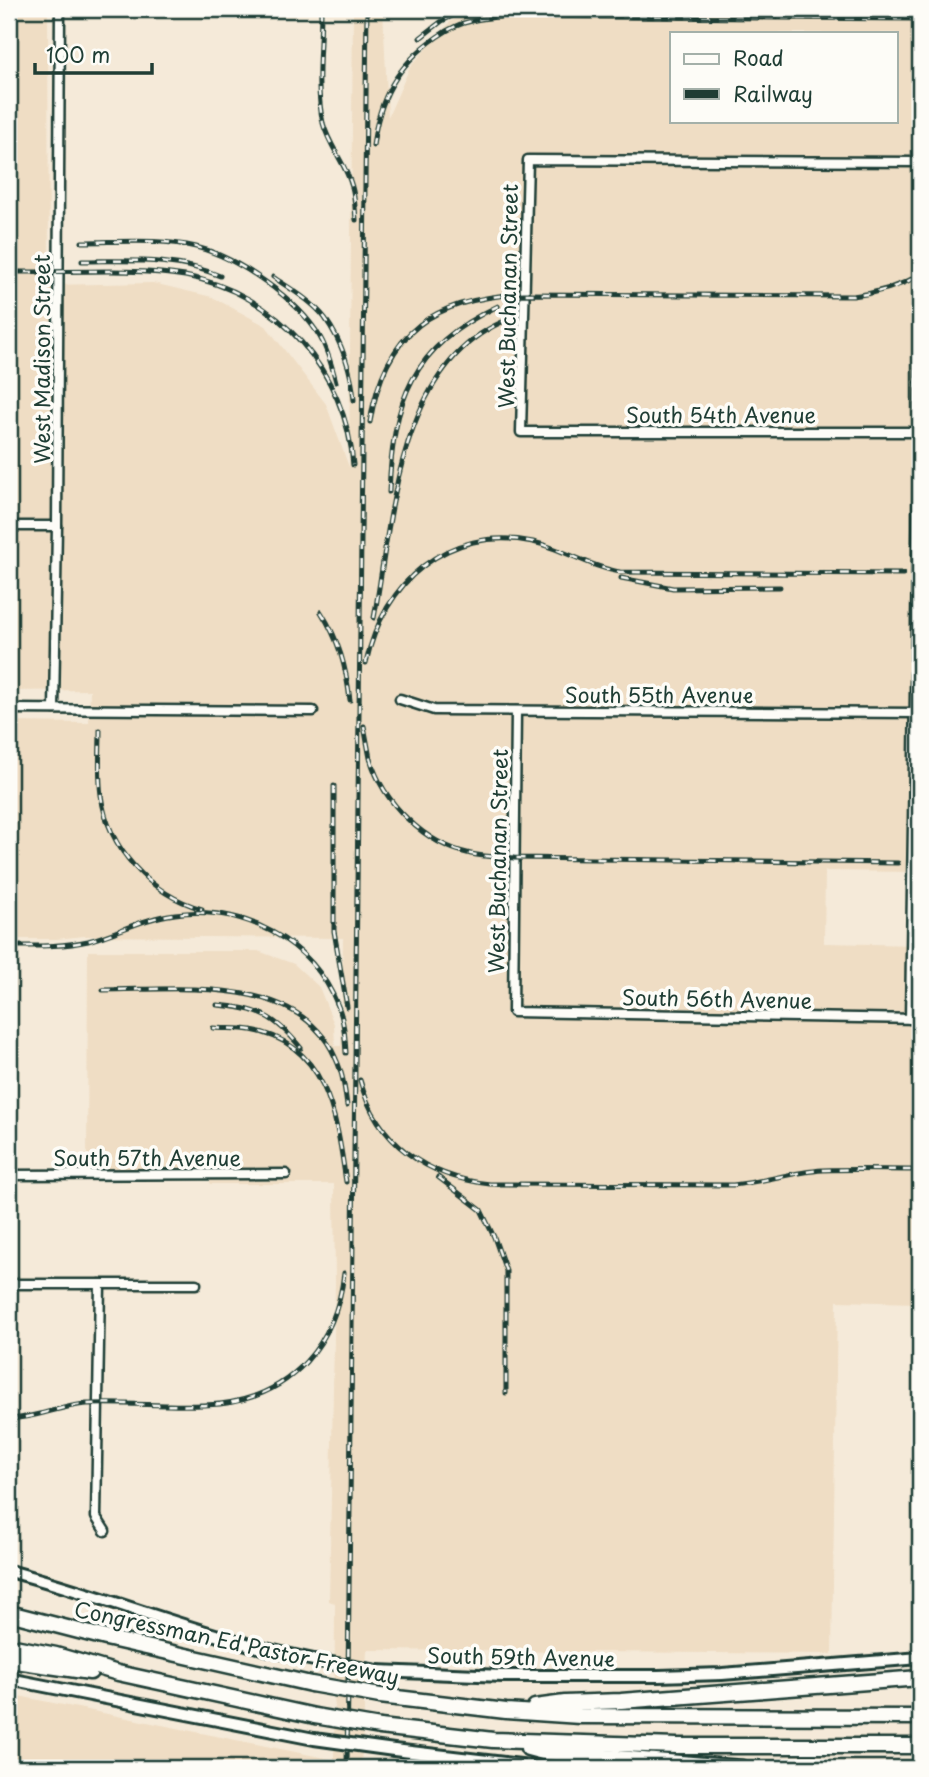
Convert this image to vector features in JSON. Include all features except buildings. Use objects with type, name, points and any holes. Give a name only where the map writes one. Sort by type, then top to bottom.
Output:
[{"type":"highway","name":"Congressman Ed Pastor Freeway","points":[[9,1613],[106,1638],[312,1684],[380,1696],[506,1711],[645,1718],[920,1717]]},
{"type":"highway","points":[[9,1646],[315,1716],[380,1727],[493,1740],[677,1746],[920,1746]]},
{"type":"highway","points":[[9,1660],[72,1671],[118,1673]]},
{"type":"highway","points":[[506,1711],[565,1703],[920,1678]]},
{"type":"highway","points":[[493,1740],[543,1752],[742,1768]]},
{"type":"main road","name":"South 59th Avenue","points":[[9,1571],[222,1638],[318,1661],[377,1671],[491,1676],[647,1677],[722,1674],[920,1657]]},
{"type":"main road","points":[[9,1679],[314,1738],[547,1768]]},
{"type":"street","name":"West Madison Street","points":[[54,709],[60,9]]},
{"type":"street","name":"West Buchanan Street","points":[[521,432],[528,160],[920,162]]},
{"type":"street","points":[[910,1019],[918,713],[920,364]]},
{"type":"street","name":"South 54th Avenue","points":[[521,432],[920,432]]},
{"type":"street","points":[[9,526],[57,526]]},
{"type":"street","name":"South 55th Avenue","points":[[400,699],[435,710],[918,713]]},
{"type":"street","points":[[9,709],[313,712]]},
{"type":"street","name":"West Buchanan Street","points":[[513,1012],[516,711]]},
{"type":"street","name":"South 56th Avenue","points":[[513,1012],[920,1019]]},
{"type":"street","name":"South 57th Avenue","points":[[9,1175],[286,1174]]},
{"type":"street","points":[[9,1283],[196,1284]]},
{"type":"street","points":[[100,1284],[96,1517],[105,1531]]},
{"type":"shaded area","points":[[9,9],[48,9],[49,285],[153,283],[212,297],[266,326],[326,404],[349,467],[353,9],[383,9],[388,117],[410,67],[451,21],[470,14],[470,9],[672,9],[672,15],[791,16],[792,9],[920,9],[919,872],[825,871],[824,943],[918,945],[920,898],[920,1653],[915,1653],[919,1303],[837,1301],[832,1654],[367,1650],[361,1768],[334,1768],[335,1603],[329,1601],[335,1284],[334,1184],[210,1184],[210,1166],[87,1170],[88,951],[258,951],[294,964],[319,987],[334,1024],[335,1046],[341,1046],[343,938],[85,936],[9,939],[9,722],[89,723],[90,690],[9,691]]},
{"type":"shaded area","points":[[9,1694],[330,1759],[329,1768],[9,1768]]},
{"type":"railway","points":[[321,9],[319,81],[323,123],[352,187],[356,220]]},
{"type":"railway","points":[[347,1768],[367,9]]},
{"type":"railway","points":[[420,38],[442,21],[466,9]]},
{"type":"railway","points":[[373,146],[385,98],[401,71],[437,37],[467,22],[504,16],[911,19]]},
{"type":"railway","points":[[82,242],[168,242],[196,247],[230,260],[282,294],[297,308],[320,337],[336,382]]},
{"type":"railway","points":[[82,261],[169,263],[220,276]]},
{"type":"railway","points":[[9,272],[164,273],[218,285],[249,299],[277,319],[301,342],[321,369],[337,399],[348,431],[353,465]]},
{"type":"railway","points":[[370,422],[377,390],[388,364],[402,342],[419,325],[440,312],[464,303],[524,294],[853,296],[888,289],[920,275]]},
{"type":"railway","points":[[273,277],[308,301],[325,318],[345,358],[354,400]]},
{"type":"railway","points":[[389,492],[395,430],[412,380],[426,359],[445,339],[498,306]]},
{"type":"railway","points":[[374,618],[395,494],[405,451],[420,410],[440,374],[467,344],[502,322]]},
{"type":"railway","points":[[366,663],[387,608],[404,585],[424,566],[447,551],[473,542],[502,539],[533,542],[620,572],[903,574]]},
{"type":"railway","points":[[621,578],[673,588],[780,587]]},
{"type":"railway","points":[[321,612],[341,654],[350,700]]},
{"type":"railway","points":[[364,726],[376,775],[395,806],[437,841],[471,854],[514,858],[898,863]]},
{"type":"railway","points":[[100,730],[101,795],[105,815],[122,851],[149,881],[183,902],[202,909]]},
{"type":"railway","points":[[334,786],[334,931],[347,1007]]},
{"type":"railway","points":[[9,946],[78,943],[175,914],[226,915],[250,922],[293,946],[311,963],[326,983],[342,1017],[346,1053]]},
{"type":"railway","points":[[103,990],[200,989],[234,992],[266,999],[295,1012],[319,1031],[336,1059],[347,1106]]},
{"type":"railway","points":[[217,1005],[244,1008],[265,1016],[283,1028],[301,1048]]},
{"type":"railway","points":[[213,1028],[251,1030],[277,1038],[297,1051],[313,1067],[332,1110],[346,1182]]},
{"type":"railway","points":[[360,1080],[368,1103],[379,1122],[392,1139],[408,1153],[446,1174],[490,1184],[733,1185],[823,1170],[920,1170]]},
{"type":"railway","points":[[438,1177],[481,1210],[506,1271],[506,1393]]},
{"type":"railway","points":[[9,1419],[87,1404],[220,1404],[246,1399],[269,1390],[306,1362],[320,1343],[331,1322],[344,1273]]}]
